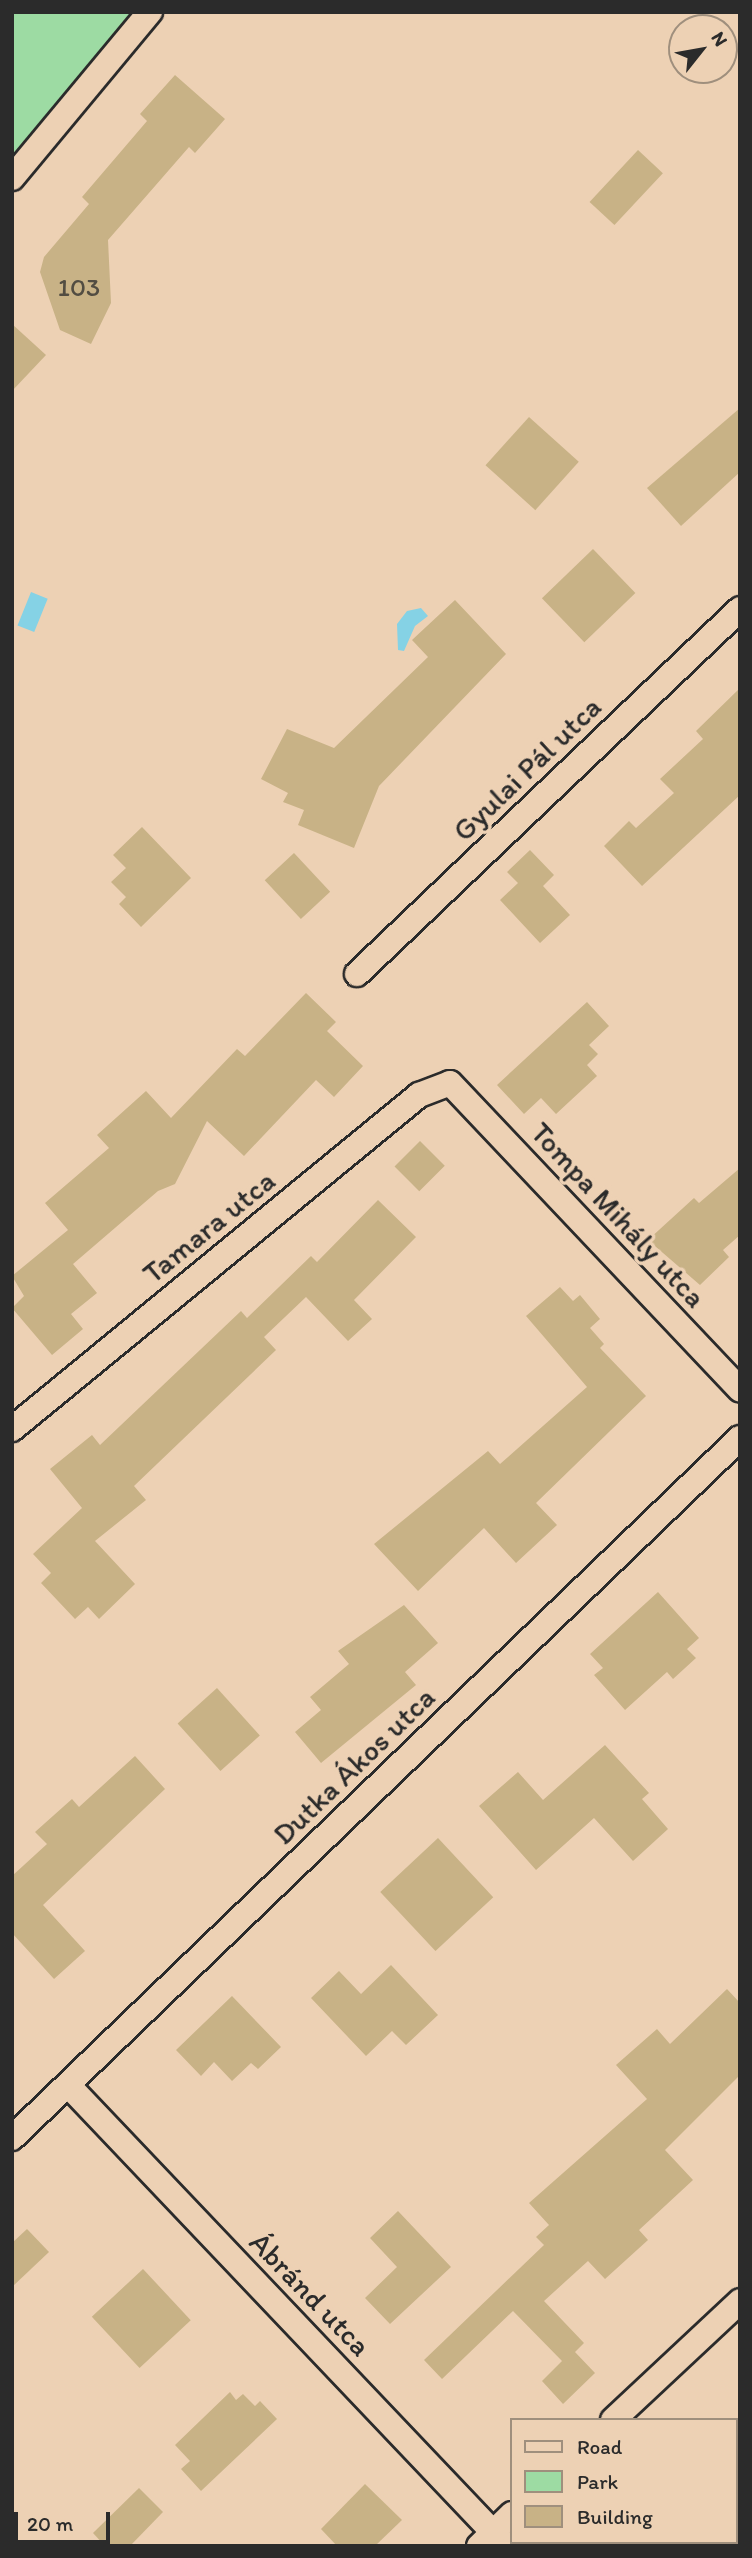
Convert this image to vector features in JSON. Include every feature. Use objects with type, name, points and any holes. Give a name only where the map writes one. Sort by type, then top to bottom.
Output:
[{"type":"street","points":[[12,178],[150,12]]},
{"type":"street","name":"Gyulai Pál utca","points":[[357,974],[740,609]]},
{"type":"street","name":"Tompa Mihály utca","points":[[450,1083],[740,1390]]},
{"type":"street","name":"Tamara utca","points":[[12,1429],[419,1095],[450,1083]]},
{"type":"street","name":"Dutka Ákos utca","points":[[12,2138],[740,1438]]},
{"type":"street","name":"Ábránd utca","points":[[68,2085],[493,2541]]},
{"type":"street","points":[[615,2418],[740,2301]]},
{"type":"street","points":[[493,2541],[510,2517]]},
{"type":"green space","points":[[12,12],[150,12],[12,178]]},
{"type":"water","points":[[31,592],[48,599],[34,632],[18,625]]},
{"type":"water","points":[[421,608],[428,616],[415,626],[404,651],[398,650],[397,624],[407,611]]},
{"type":"building","points":[[175,75],[225,119],[195,153],[189,147],[108,240],[111,303],[91,344],[60,330],[40,272],[44,257],[89,204],[82,197],[147,121],[140,114]]},
{"type":"building","points":[[638,150],[663,173],[614,225],[590,202]]},
{"type":"building","points":[[12,324],[46,355],[12,391]]},
{"type":"building","points":[[740,408],[740,472],[681,526],[647,488]]},
{"type":"building","points":[[529,417],[579,462],[535,510],[486,465]]},
{"type":"building","points":[[593,549],[635,593],[584,642],[542,598]]},
{"type":"building","points":[[455,600],[506,654],[379,786],[354,848],[298,825],[304,810],[283,802],[288,793],[261,779],[287,729],[334,748],[428,657],[412,640]]},
{"type":"building","points":[[740,688],[740,795],[642,886],[604,846],[629,821],[636,828],[674,793],[660,779],[703,739],[696,731]]},
{"type":"building","points":[[142,827],[191,878],[141,927],[119,904],[126,897],[111,882],[126,868],[113,855]]},
{"type":"building","points":[[530,850],[554,875],[543,886],[570,915],[540,943],[500,900],[518,883],[507,872]]},
{"type":"building","points":[[294,853],[330,892],[301,919],[265,880]]},
{"type":"building","points":[[306,993],[336,1022],[327,1031],[363,1066],[334,1097],[316,1080],[244,1156],[207,1121],[175,1184],[158,1191],[73,1264],[97,1293],[71,1314],[83,1329],[52,1355],[12,1308],[24,1296],[12,1276],[68,1230],[45,1203],[109,1148],[97,1135],[146,1091],[171,1118],[237,1049],[245,1056]]},
{"type":"building","points":[[587,1002],[609,1026],[589,1045],[598,1054],[587,1065],[597,1076],[556,1114],[541,1098],[524,1114],[497,1085]]},
{"type":"building","points":[[420,1141],[445,1166],[419,1191],[395,1166]]},
{"type":"building","points":[[740,1168],[740,1235],[723,1250],[729,1257],[700,1285],[648,1240],[694,1198],[699,1203]]},
{"type":"building","points":[[378,1200],[416,1237],[354,1300],[372,1319],[348,1341],[306,1297],[264,1337],[276,1350],[134,1486],[146,1500],[95,1541],[135,1584],[99,1619],[88,1607],[75,1619],[41,1583],[51,1573],[33,1554],[82,1508],[50,1469],[92,1435],[100,1445],[241,1311],[247,1318],[311,1256],[317,1262]]},
{"type":"building","points":[[560,1287],[573,1301],[580,1295],[600,1319],[590,1328],[604,1344],[600,1348],[646,1396],[536,1503],[557,1525],[516,1563],[484,1528],[418,1591],[374,1544],[488,1451],[500,1464],[587,1387],[526,1316]]},
{"type":"building","points":[[658,1592],[699,1638],[687,1649],[696,1658],[673,1679],[667,1672],[625,1710],[594,1675],[603,1668],[590,1654]]},
{"type":"building","points":[[404,1605],[438,1643],[405,1672],[416,1685],[321,1763],[295,1732],[321,1710],[310,1697],[349,1664],[338,1651]]},
{"type":"building","points":[[217,1688],[260,1736],[220,1771],[178,1723]]},
{"type":"building","points":[[605,1745],[649,1793],[642,1799],[668,1829],[633,1861],[594,1818],[536,1870],[479,1806],[518,1772],[543,1800]]},
{"type":"building","points":[[135,1756],[165,1789],[43,1905],[85,1951],[54,1979],[12,1933],[12,1876],[47,1844],[35,1832],[72,1799],[79,1807]]},
{"type":"building","points":[[438,1838],[493,1897],[435,1951],[380,1892]]},
{"type":"building","points":[[391,1965],[438,2015],[406,2045],[392,2031],[366,2056],[311,1998],[339,1971],[361,1994]]},
{"type":"building","points":[[727,1989],[740,2003],[740,2075],[665,2150],[693,2180],[639,2230],[648,2240],[605,2279],[588,2261],[544,2301],[584,2343],[575,2352],[595,2373],[563,2404],[542,2381],[562,2361],[513,2311],[442,2379],[424,2360],[544,2245],[536,2237],[549,2225],[529,2203],[647,2099],[616,2065],[657,2029],[670,2044]]},
{"type":"building","points":[[232,1996],[281,2047],[258,2069],[251,2063],[232,2081],[214,2062],[201,2076],[176,2050]]},
{"type":"building","points":[[398,2211],[451,2267],[390,2324],[365,2298],[397,2267],[370,2238]]},
{"type":"building","points":[[27,2229],[49,2252],[12,2287],[12,2243]]},
{"type":"building","points":[[143,2269],[191,2320],[140,2368],[92,2317]]},
{"type":"building","points":[[230,2392],[236,2400],[243,2394],[255,2406],[260,2401],[277,2419],[201,2491],[181,2469],[190,2461],[175,2445]]},
{"type":"building","points":[[365,2484],[402,2520],[375,2546],[337,2546],[321,2529]]},
{"type":"building","points":[[139,2488],[163,2512],[130,2546],[105,2546],[93,2533]]}]
